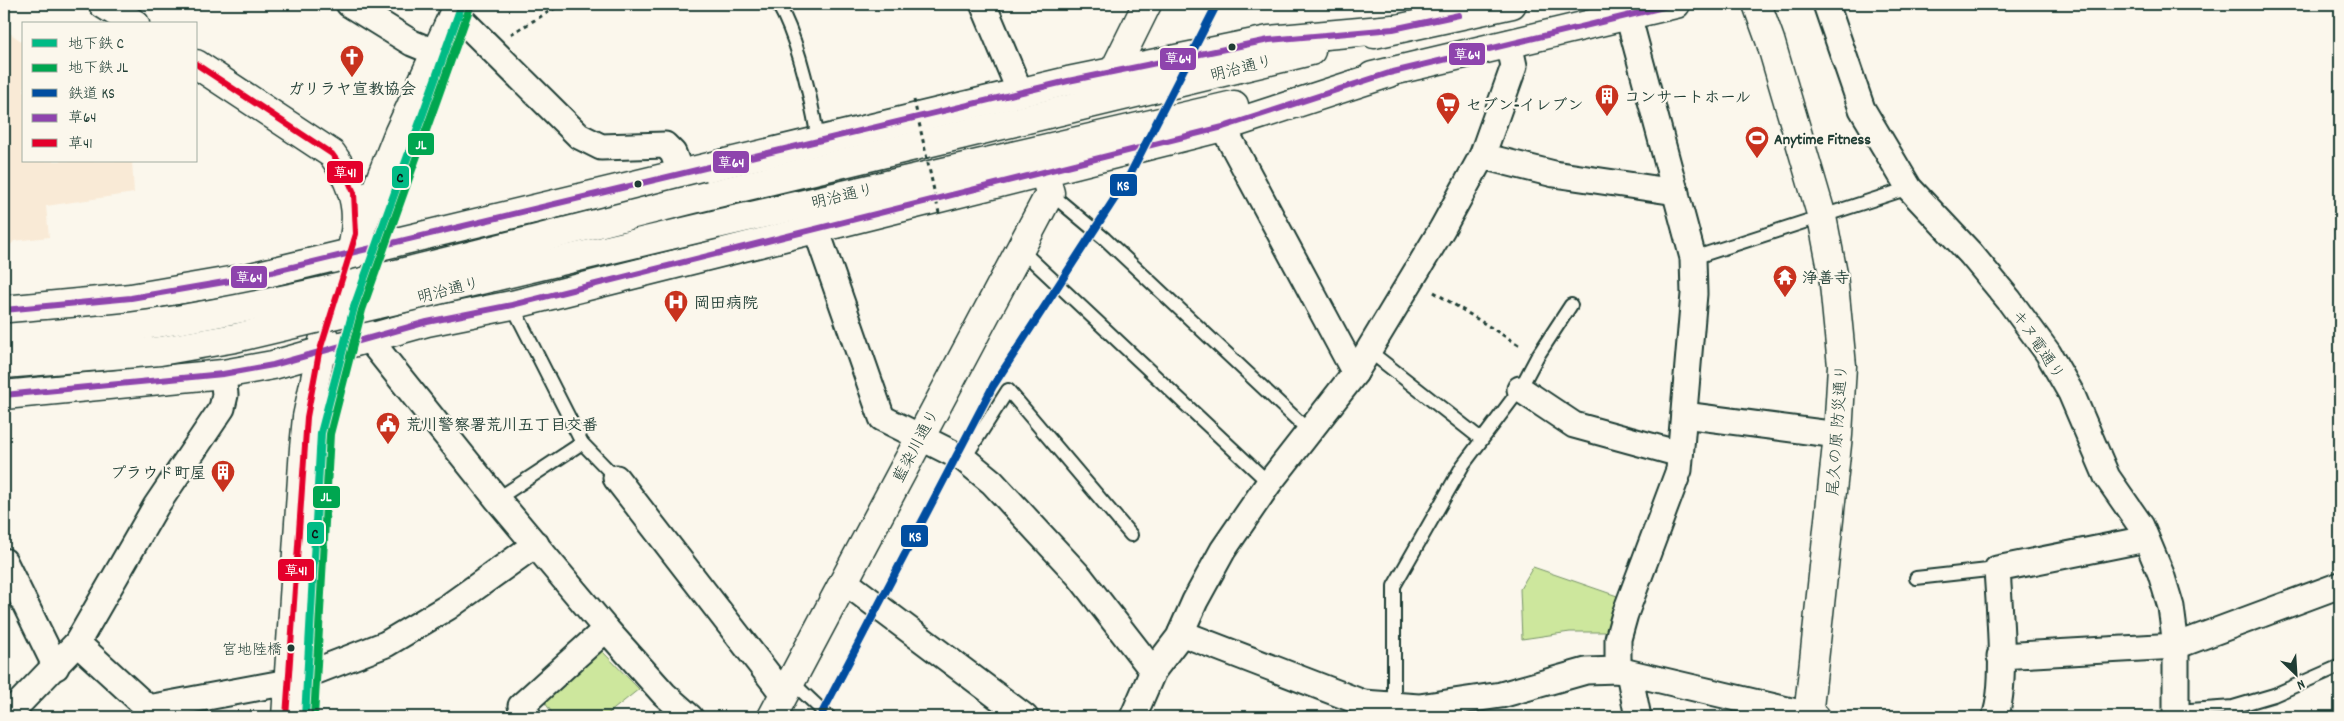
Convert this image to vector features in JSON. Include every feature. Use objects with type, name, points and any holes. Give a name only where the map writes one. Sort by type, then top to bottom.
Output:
[{"type":"main road","points":[[103,4],[132,22]]},
{"type":"main road","points":[[1114,71],[1147,4]]},
{"type":"main road","name":"明治通り","points":[[4,338],[156,324],[320,291],[1393,30],[1432,12],[1512,4]]},
{"type":"main road","name":"明治通り","points":[[4,364],[160,351],[235,338],[1185,116],[1389,73],[1676,4]]},
{"type":"main road","name":"尾久の原 防災通り","points":[[1757,4],[1773,49],[1822,217],[1833,274],[1842,366],[1838,435],[1811,717]]},
{"type":"main road","points":[[286,717],[304,448],[319,353],[351,254],[399,132],[434,52],[456,8]]},
{"type":"main road","points":[[4,310],[131,298],[242,279],[681,174],[818,139],[1114,71],[1269,40],[1393,30]]},
{"type":"main road","points":[[198,65],[332,154],[345,172],[354,193],[356,234],[351,254]]},
{"type":"main road","points":[[4,395],[223,374],[319,353],[427,322],[512,305],[816,229],[1047,182],[1389,73]]},
{"type":"main road","name":"藍染川通り","points":[[783,698],[1020,249],[1047,182]]},
{"type":"street","points":[[350,4],[412,43],[434,52]]},
{"type":"street","name":"キヌ電通り","points":[[1826,4],[1862,109],[1909,188],[1971,254],[2009,300],[2048,353],[2071,393],[2107,477],[2141,526],[2161,574],[2170,607],[2176,646],[2176,714]]},
{"type":"street","points":[[991,6],[1020,92]]},
{"type":"street","points":[[456,8],[488,48],[579,136],[601,147],[665,145],[673,153],[681,174]]},
{"type":"street","points":[[1628,16],[1693,258],[1694,294],[1679,470],[1618,639],[1624,672],[1638,717]]},
{"type":"street","points":[[1133,717],[1153,670],[1181,633],[1223,550],[1269,483],[1355,373],[1442,229],[1482,156],[1514,66],[1509,43]]},
{"type":"street","points":[[1223,127],[1355,373]]},
{"type":"street","points":[[1482,156],[1554,174],[1676,192]]},
{"type":"street","points":[[816,229],[882,418],[964,459],[992,482],[1067,562],[1153,670]]},
{"type":"street","points":[[351,254],[348,290],[356,316],[369,339],[497,498],[606,629],[664,694],[690,717]]},
{"type":"street","points":[[6,717],[56,668],[77,643],[156,506],[222,408],[225,395],[223,374]]},
{"type":"street","points":[[1520,390],[1574,425],[1680,454]]},
{"type":"street","points":[[1684,415],[1838,435]]},
{"type":"street","points":[[616,478],[783,698]]},
{"type":"street","points":[[1995,717],[1999,706],[1998,569],[2146,539]]},
{"type":"street","points":[[77,643],[148,708],[288,682],[386,644],[448,607],[536,544]]},
{"type":"street","points":[[4,561],[56,668]]},
{"type":"street","points":[[844,581],[1025,717]]},
{"type":"street","points":[[2000,656],[2176,646],[2340,585]]},
{"type":"street","points":[[529,717],[521,706],[606,629]]},
{"type":"street","points":[[1181,633],[1366,710],[1394,705],[1419,707],[1501,695],[1586,671],[1624,672],[1811,717]]},
{"type":"lane","points":[[778,4],[788,22],[818,139]]},
{"type":"lane","points":[[1047,182],[1309,431]]},
{"type":"lane","points":[[1693,258],[1909,188]]},
{"type":"lane","points":[[1020,249],[1269,483]]},
{"type":"lane","points":[[512,305],[582,443],[616,478]]},
{"type":"lane","points":[[1394,705],[1394,586],[1463,465],[1520,390],[1537,357],[1572,305]]},
{"type":"lane","points":[[1368,350],[1481,439]]},
{"type":"lane","points":[[964,459],[1008,390],[1131,534]]},
{"type":"lane","points":[[497,498],[582,443]]},
{"type":"lane","points":[[1916,578],[1998,569]]},
{"type":"lane","points":[[2176,714],[2233,707],[2274,695],[2340,666]]},
{"type":"lane","points":[[783,698],[830,717]]},
{"type":"path","points":[[488,48],[562,4]]},
{"type":"path","points":[[914,100],[940,213]]},
{"type":"path","points":[[1411,278],[1537,357]]},
{"type":"shaded area","points":[[4,29],[22,42],[22,162],[132,162],[134,193],[46,206],[49,237],[14,241],[4,253]]},
{"type":"green space","points":[[1533,567],[1623,598],[1611,632],[1570,632],[1522,639],[1520,589]]},
{"type":"green space","points":[[599,648],[639,689],[604,717],[555,717],[543,700]]},
{"type":"metro line","name":"C","points":[[305,717],[321,433],[354,307],[462,4]]},
{"type":"metro line","name":"JL","points":[[314,717],[330,434],[362,310],[470,7]]},
{"type":"rail line","name":"KS","points":[[820,717],[993,386],[1128,178],[1217,4]]},
{"type":"transit line","name":"草64","points":[[4,395],[223,374],[273,365],[427,322],[512,305],[1223,127],[1389,73],[1676,4]]},
{"type":"transit line","name":"草64","points":[[4,310],[131,298],[242,279],[1068,81],[1269,40],[1393,29],[1459,15]]},
{"type":"transit line","name":"草41","points":[[198,65],[332,154],[345,172],[354,193],[356,234],[319,353],[307,417],[286,717]]},
{"type":"place","name":"ガリラヤ宣教協会","points":[[352,78]]},
{"type":"place","name":"コンサートホール","points":[[1607,117]]},
{"type":"place","name":"セブン-イレブン","points":[[1448,125]]},
{"type":"place","name":"Anytime Fitness","points":[[1757,159]]},
{"type":"place","name":"浄善寺","points":[[1785,298]]},
{"type":"place","name":"岡田病院","points":[[676,323]]},
{"type":"place","name":"荒川警察署荒川五丁目交番","points":[[388,445]]},
{"type":"place","name":"プラウド町屋","points":[[223,493]]},
{"type":"place","name":"宮地陸橋","points":[[291,648]]}]
